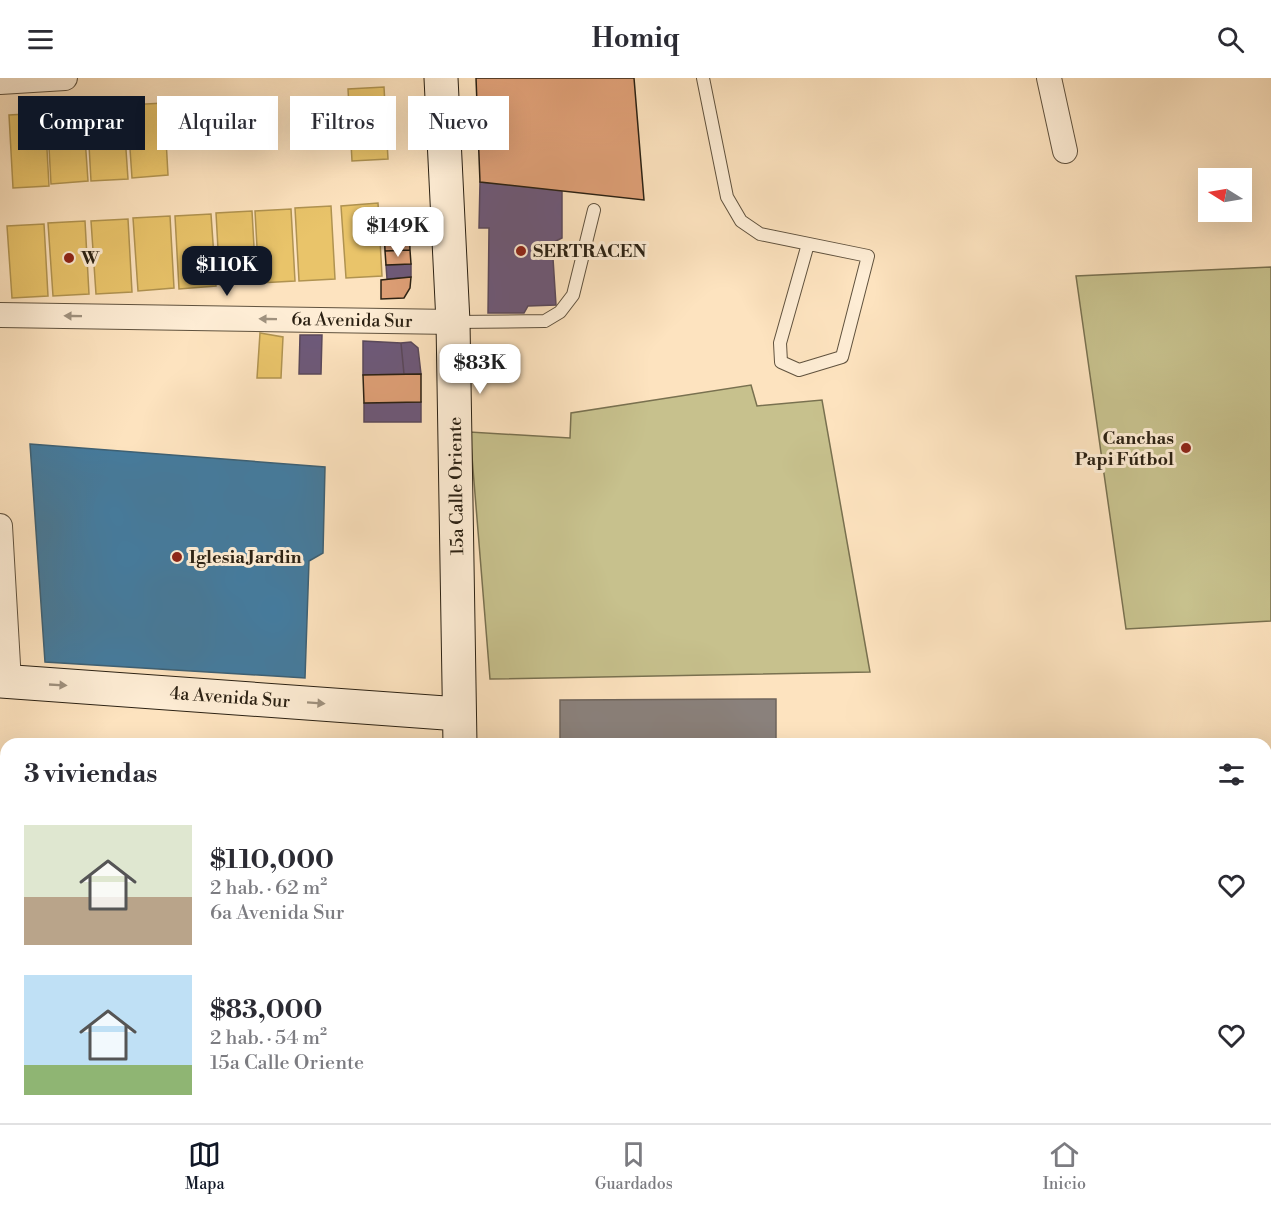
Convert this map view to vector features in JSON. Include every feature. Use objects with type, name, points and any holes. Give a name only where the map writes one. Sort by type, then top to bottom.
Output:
[{"type":"street","points":[[0,82],[65,78]]},
{"type":"street","name":"15a Calle Oriente","points":[[441,78],[453,322],[460,729]]},
{"type":"street","points":[[1049,78],[1065,151]]},
{"type":"street","name":"6a Avenida Sur","points":[[0,315],[453,322]]},
{"type":"street","points":[[0,526],[5,682]]},
{"type":"street","name":"4a Avenida Sur","points":[[5,682],[460,729]]},
{"type":"lane","points":[[703,78],[727,197],[741,221],[760,234],[868,256],[842,357],[799,370],[780,362],[780,343],[808,244]]},
{"type":"lane","points":[[453,322],[545,321],[560,312],[573,295],[594,210]]},
{"type":"shaded area","name":"Canchas Papi Fútbol","points":[[1271,267],[1271,621],[1126,629],[1076,276]]},
{"type":"shaded area","points":[[751,385],[757,406],[822,400],[870,672],[490,679],[470,432],[570,438],[571,413]]},
{"type":"building: Viviendas","points":[[384,87],[384,96],[348,96],[348,89]]},
{"type":"building: Viviendas","points":[[157,103],[157,150],[167,150],[168,175],[132,178],[130,150],[145,150],[145,104]]},
{"type":"building: Viviendas","points":[[18,114],[18,150],[47,150],[49,186],[13,188],[9,115]]},
{"type":"building: Viviendas","points":[[49,150],[86,150],[88,181],[51,184]]},
{"type":"building: Viviendas","points":[[89,150],[126,150],[128,179],[91,181]]},
{"type":"building: Viviendas","points":[[351,150],[388,150],[388,159],[352,161]]},
{"type":"building: Viviendas","points":[[378,203],[382,276],[346,278],[341,206]]},
{"type":"building: Viviendas","points":[[331,206],[335,279],[299,281],[295,208]]},
{"type":"building: Viviendas","points":[[291,209],[295,281],[259,283],[255,211]]},
{"type":"building: Viviendas","points":[[252,211],[256,283],[220,285],[216,213]]},
{"type":"building: Viviendas","points":[[211,214],[216,286],[179,289],[175,216]]},
{"type":"building: Viviendas","points":[[170,216],[174,288],[138,291],[133,218]]},
{"type":"building: Viviendas","name":"W","points":[[128,219],[132,292],[96,294],[91,221]]},
{"type":"building: Viviendas","name":"W","points":[[85,221],[89,294],[53,296],[48,223]]},
{"type":"building: Viviendas","points":[[44,224],[48,296],[12,298],[7,226]]},
{"type":"building: Viviendas","points":[[260,333],[283,337],[281,378],[257,378]]},
{"type":"building: Oficinas","name":"SERTRACEN","points":[[480,182],[562,189],[562,238],[552,243],[556,305],[528,306],[524,313],[488,313],[489,228],[479,228]]},
{"type":"building: Oficinas","points":[[411,264],[411,277],[387,279],[386,265]]},
{"type":"building: Oficinas","points":[[300,335],[322,335],[321,374],[299,374]]},
{"type":"building: Oficinas","points":[[363,341],[401,343],[404,374],[363,375]]},
{"type":"building: Oficinas","points":[[411,342],[418,348],[421,374],[404,374],[401,343]]},
{"type":"building: Oficinas","points":[[421,402],[421,422],[364,422],[364,403]]},
{"type":"building: Público","name":"Iglesia Jardin","points":[[30,444],[325,467],[323,553],[309,561],[305,678],[45,662]]},
{"type":"building: Industria","points":[[776,699],[776,738],[560,738],[560,700]]},
{"type":"building: Otros","points":[[476,78],[634,78],[644,200],[480,182],[479,150],[509,150],[509,96],[477,96]]},
{"type":"building: Otros","points":[[409,223],[410,250],[385,251],[384,224]]},
{"type":"building: Otros","points":[[410,250],[411,264],[386,265],[385,251]]},
{"type":"building: Otros","points":[[411,277],[410,288],[404,298],[381,299],[381,280]]},
{"type":"building: Otros","points":[[421,374],[421,402],[364,403],[363,375]]},
{"type":"place","name":"SERTRACEN","points":[[521,251]]},
{"type":"place","name":"W","points":[[69,258]]},
{"type":"place","name":"Canchas Papi Fútbol","points":[[1186,448]]},
{"type":"place","name":"Iglesia Jardin","points":[[177,557]]}]
